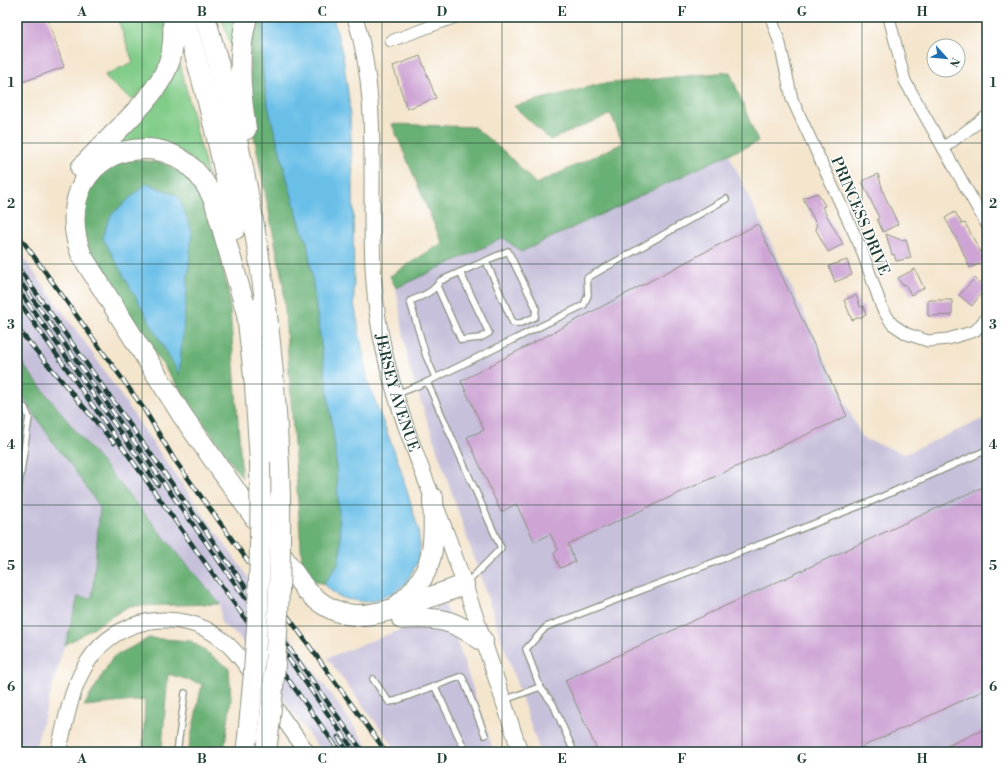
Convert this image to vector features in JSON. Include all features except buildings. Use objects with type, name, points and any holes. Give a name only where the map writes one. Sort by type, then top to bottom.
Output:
[{"type":"highway","points":[[173,17],[172,50],[168,65],[161,79],[151,93],[80,168],[70,184],[64,200],[62,218],[68,252],[86,284],[174,422],[301,600],[323,617],[348,626],[373,626],[397,614],[466,590]]},
{"type":"highway","points":[[184,17],[220,152],[232,213],[248,317],[255,386],[260,462],[261,540],[259,613],[247,744]]},
{"type":"highway","points":[[205,17],[227,99],[253,215]]},
{"type":"highway","points":[[247,17],[241,47],[240,70],[247,133],[253,215],[272,361],[280,498],[276,665],[266,752]]},
{"type":"highway","points":[[248,317],[214,200],[200,177],[189,165],[165,152],[140,149],[119,153],[103,161],[90,174],[80,189],[75,204],[74,232],[80,252],[202,444],[302,585],[312,596],[333,610],[350,615],[366,616],[397,614],[449,621],[464,628],[483,641]]},
{"type":"highway","points":[[397,614],[421,582],[428,567],[434,538],[433,498]]},
{"type":"main road","name":"JERSEY AVENUE","points":[[355,17],[362,40],[369,78],[372,151],[372,263],[376,306],[381,337],[396,394],[466,590],[504,700],[520,752]]},
{"type":"main road","points":[[58,752],[76,687],[83,669],[93,654],[106,641],[123,630],[141,622],[162,620],[194,624],[212,632],[227,643],[241,658],[307,752]]},
{"type":"street","name":"PRINCESS DRIVE","points":[[771,17],[780,44],[792,99],[861,248],[882,308],[892,324],[907,334],[928,341],[948,339],[975,331],[987,317]]},
{"type":"street","points":[[889,17],[905,81],[987,223]]},
{"type":"street","points":[[391,41],[452,18]]},
{"type":"street","points":[[943,148],[987,116]]},
{"type":"lane","points":[[396,394],[427,382],[584,305],[588,295],[587,278],[726,200]]},
{"type":"lane","points":[[435,378],[426,356],[410,301],[428,293],[437,286],[440,281],[508,251],[536,308],[535,317],[521,323],[513,323],[486,261]]},
{"type":"lane","points":[[437,286],[461,340],[480,338],[489,333],[460,272]]},
{"type":"lane","points":[[427,382],[501,548],[473,579],[466,590]]},
{"type":"lane","points":[[17,402],[25,408],[29,417],[17,499]]},
{"type":"lane","points":[[574,752],[553,704],[540,687],[526,650],[546,627],[870,502],[987,450]]},
{"type":"lane","points":[[373,679],[389,702],[435,687],[462,676],[485,735]]},
{"type":"lane","points":[[435,687],[466,752]]},
{"type":"lane","points":[[504,700],[540,687]]},
{"type":"lane","points":[[177,752],[186,693]]},
{"type":"shaded area","points":[[729,154],[862,438],[905,454],[987,417],[987,752],[540,752],[409,367],[396,288],[504,238],[521,252]]},
{"type":"shaded area","points":[[17,249],[84,341],[153,443],[372,752],[321,752],[239,637],[221,623],[220,604],[73,428],[17,357]]},
{"type":"shaded area","points":[[17,388],[56,447],[66,458],[100,507],[92,598],[78,597],[34,752],[17,752]]},
{"type":"shaded area","points":[[444,603],[494,752],[398,752],[327,658],[400,630]]},
{"type":"green space","points":[[117,17],[165,17],[167,46],[156,77],[132,100],[108,80],[105,75],[133,62]]},
{"type":"green space","points":[[221,17],[240,17],[232,49]]},
{"type":"green space","points":[[261,17],[265,17],[262,50],[264,81],[274,128],[293,202],[304,236],[307,240],[335,446],[341,549],[338,564],[324,584],[303,576],[283,283],[248,105],[251,35]]},
{"type":"green space","points":[[180,64],[208,176],[187,155],[109,148],[168,82]]},
{"type":"green space","points":[[730,72],[758,142],[729,154],[521,252],[504,238],[396,288],[390,276],[442,243],[392,124],[474,127],[506,153],[536,184],[623,143],[611,114],[550,140],[514,106],[601,84]]},
{"type":"green space","points":[[131,159],[163,163],[192,178],[209,206],[229,295],[242,478],[103,279],[84,238],[79,219],[86,195],[105,168]]},
{"type":"green space","points":[[17,357],[73,428],[220,604],[129,606],[65,645],[78,597],[92,598],[100,507],[66,458],[56,447],[17,388]]},
{"type":"green space","points":[[149,638],[191,641],[229,668],[231,699],[224,752],[188,752],[202,684],[168,674],[162,747],[143,748],[145,700],[84,706],[113,657]]},
{"type":"water","points":[[265,17],[333,17],[343,56],[349,100],[353,177],[354,302],[368,382],[399,464],[418,528],[420,548],[418,561],[406,583],[396,591],[378,600],[366,602],[346,599],[337,596],[324,584],[338,564],[341,549],[335,446],[307,240],[304,236],[293,202],[274,128],[264,81],[262,50]]},
{"type":"water","points":[[147,183],[178,196],[192,231],[179,374],[102,237],[111,215]]},
{"type":"railway","points":[[17,233],[144,409],[174,459],[386,752]]},
{"type":"railway","points":[[17,266],[363,752]]},
{"type":"railway","points":[[17,277],[355,752]]},
{"type":"railway","points":[[17,288],[158,485]]},
{"type":"railway","points":[[17,299],[340,752]]},
{"type":"railway","points":[[17,328],[114,443]]},
{"type":"railway","points":[[338,737],[348,752]]}]
